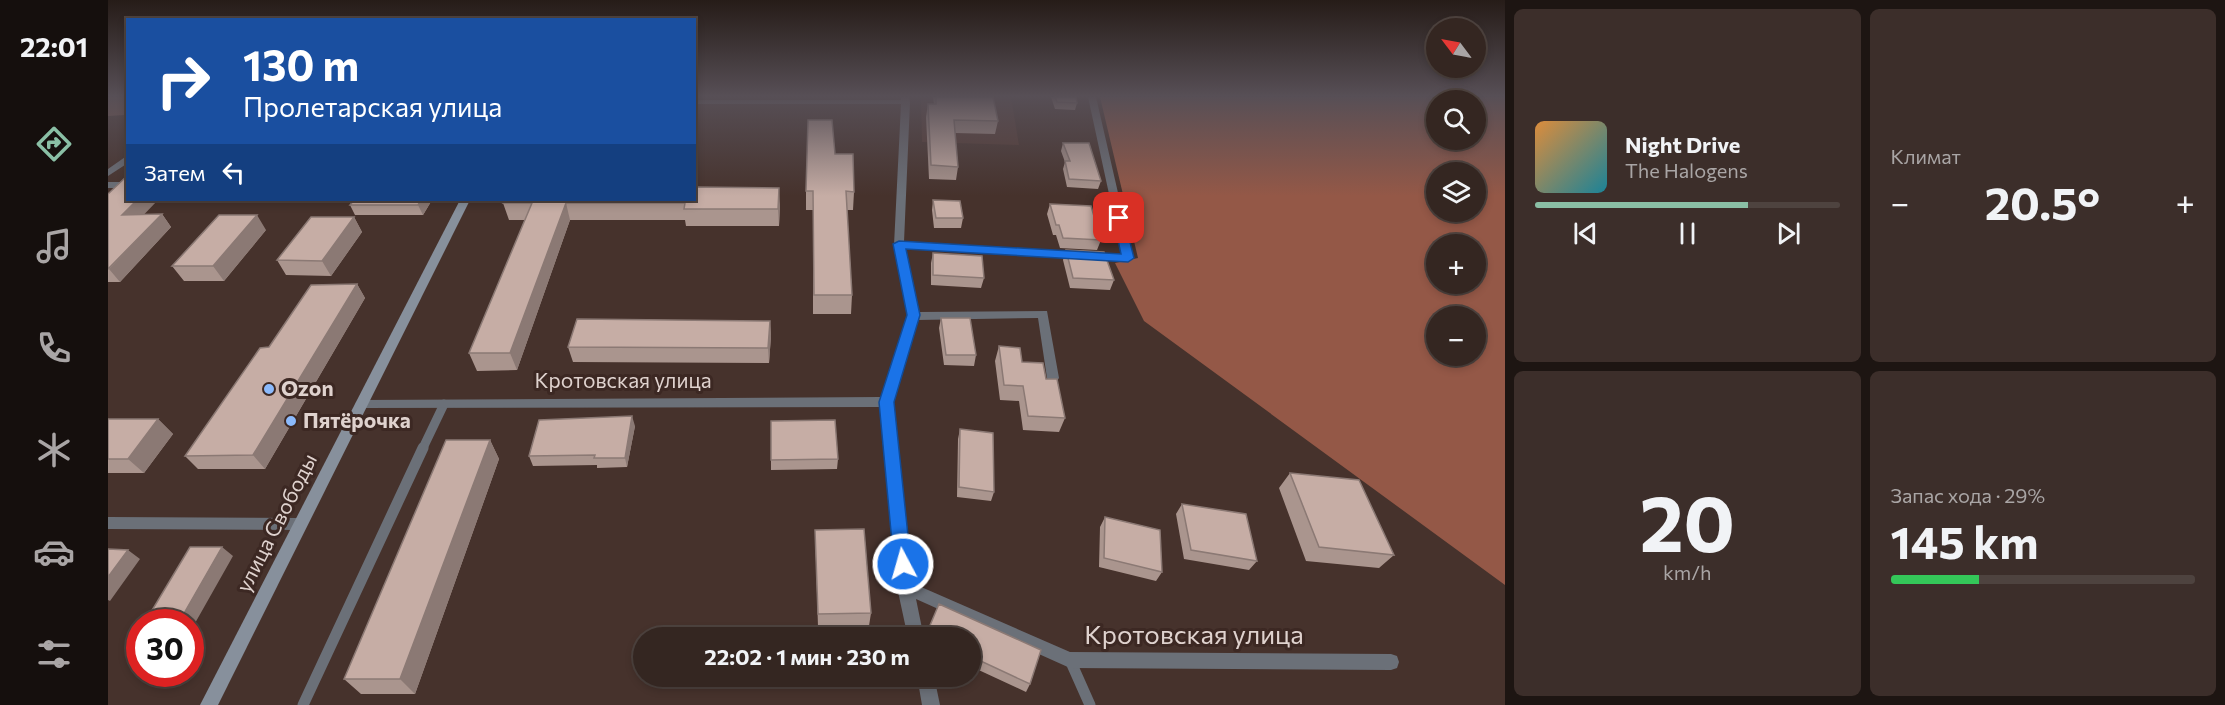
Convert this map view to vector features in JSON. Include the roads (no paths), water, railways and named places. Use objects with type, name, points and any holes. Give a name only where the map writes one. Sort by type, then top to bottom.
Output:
[{"type":"main road","name":"улица Свободы","points":[[209,705],[464,201]]},
{"type":"street","points":[[904,130],[899,244],[913,315],[886,402],[905,587],[914,627]]},
{"type":"street","points":[[899,244],[1128,258],[1099,130]]},
{"type":"street","points":[[108,173],[126,160]]},
{"type":"street","points":[[108,185],[126,185]]},
{"type":"street","points":[[913,315],[1043,314],[1053,378]]},
{"type":"street","name":"Кротовская улица","points":[[361,405],[886,402]]},
{"type":"street","points":[[108,523],[299,524]]},
{"type":"street","name":"Кротовская улица","points":[[905,587],[1070,660],[1391,662]]},
{"type":"street","points":[[927,687],[931,705]]},
{"type":"lane","points":[[303,705],[444,404]]},
{"type":"lane","points":[[1070,660],[1090,705]]},
{"type":"place","name":"Ozon","points":[[269,389]]},
{"type":"place","name":"Пятёрочка","points":[[291,421]]}]
